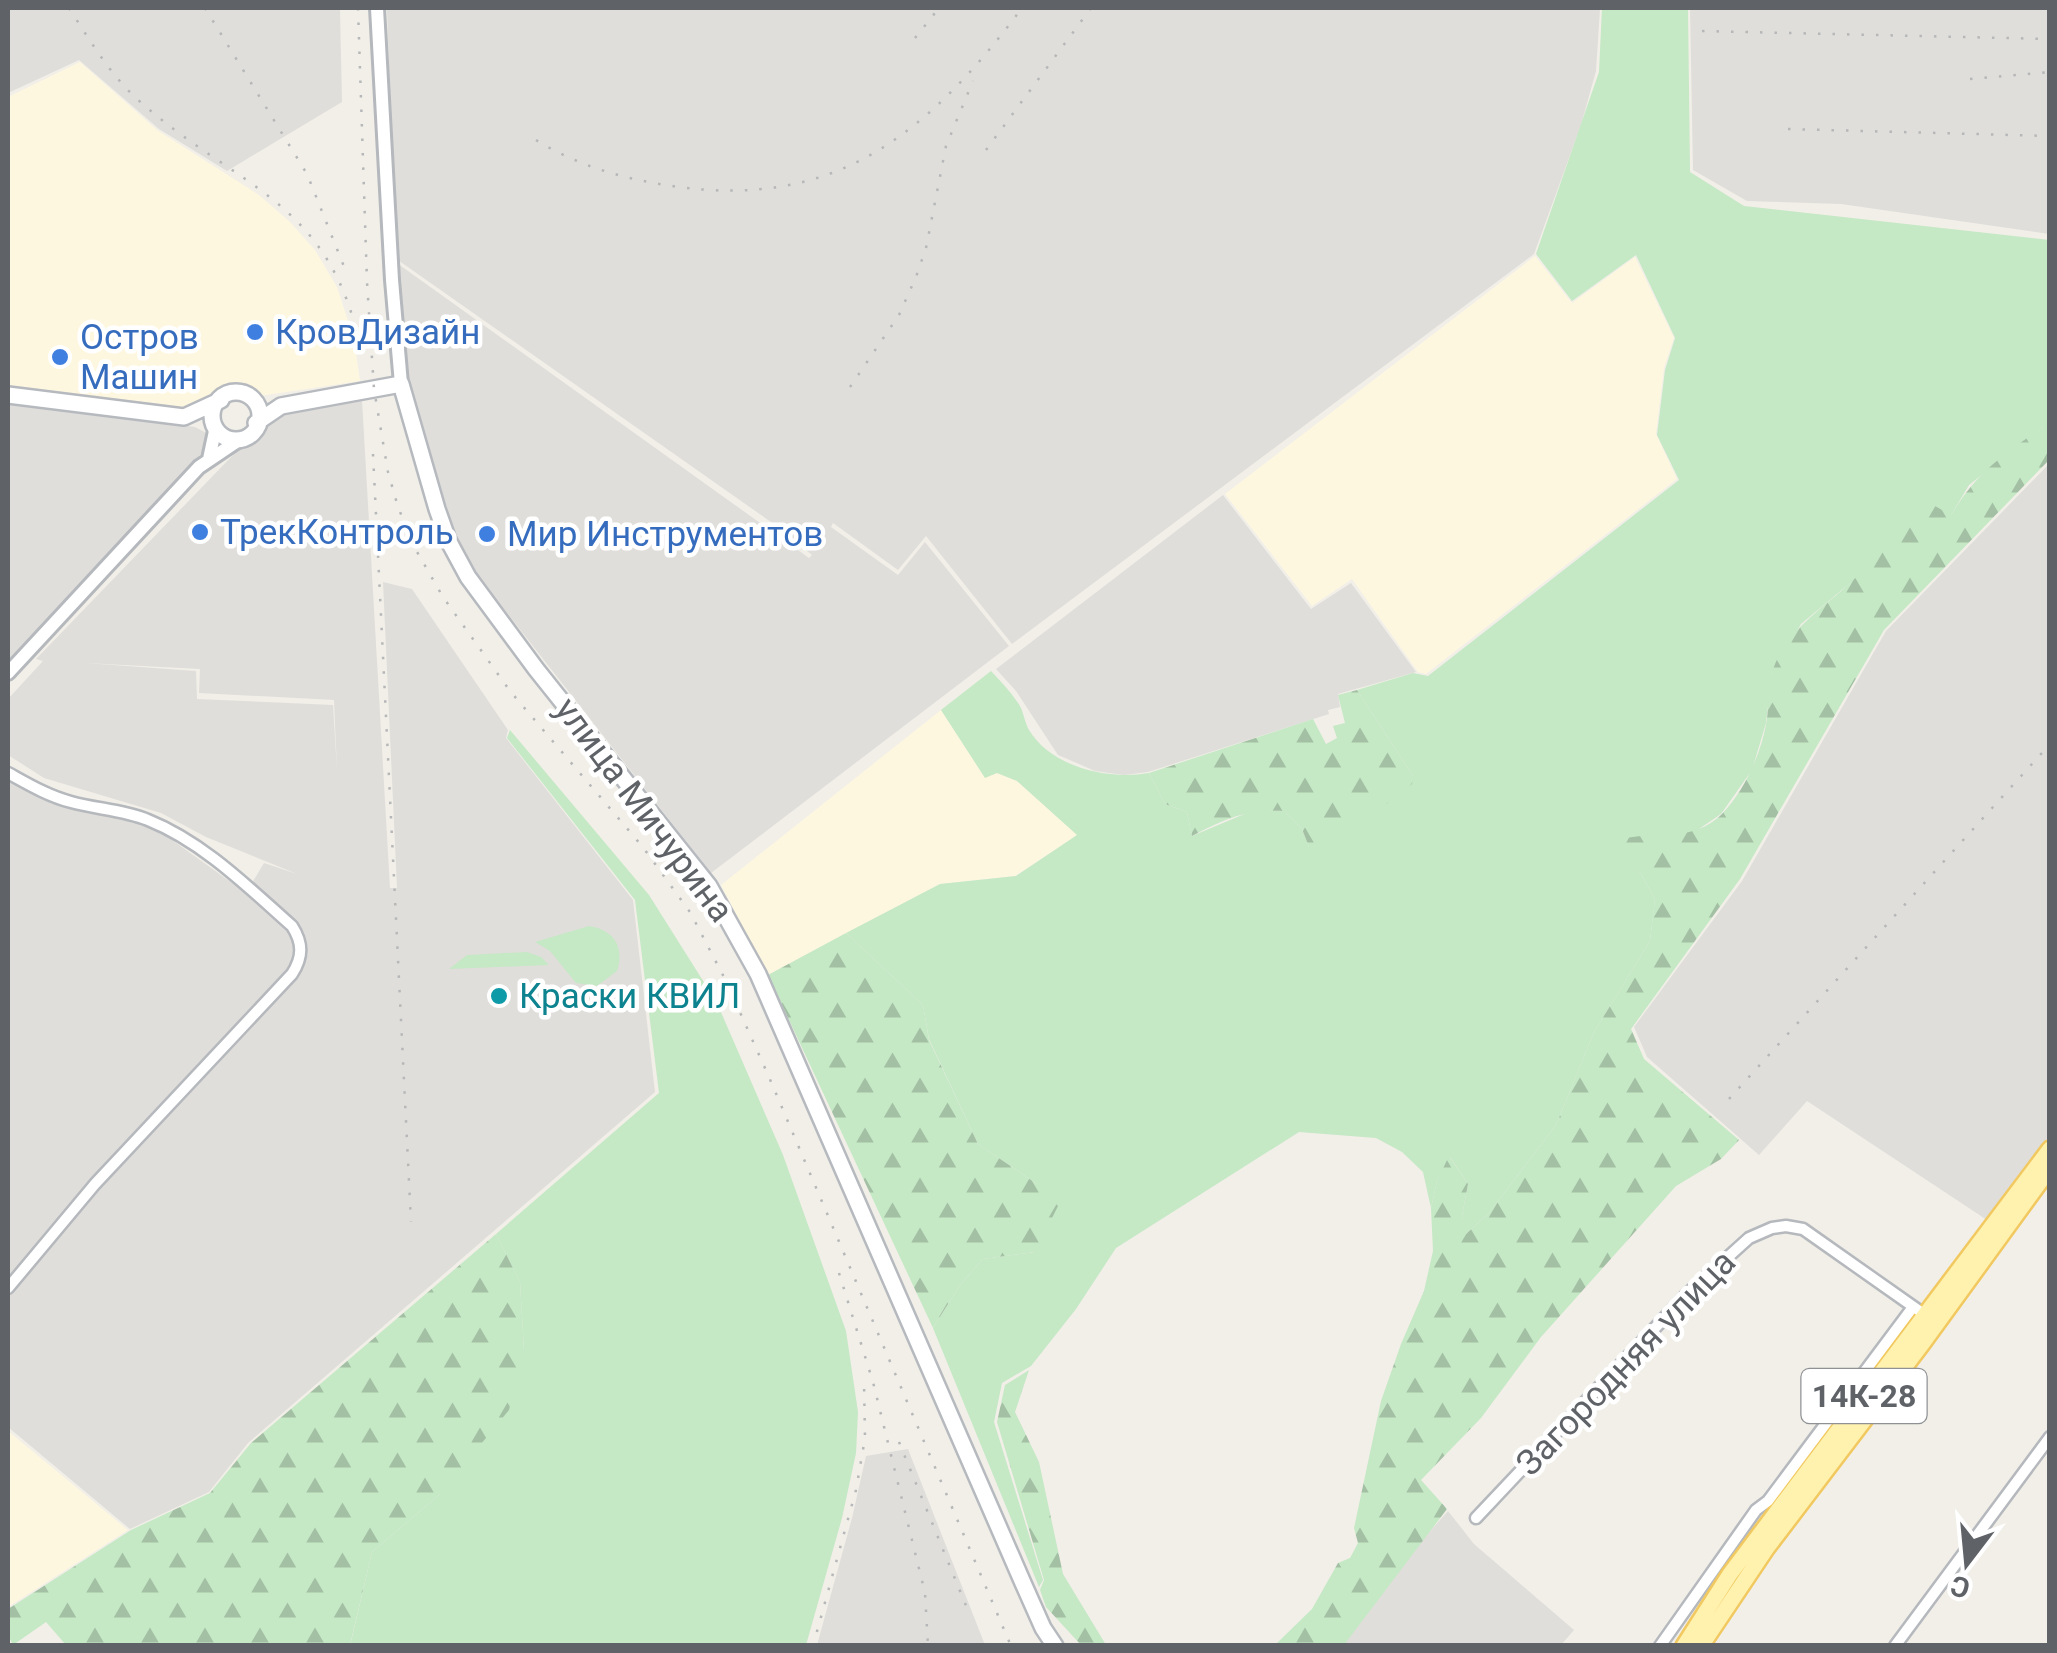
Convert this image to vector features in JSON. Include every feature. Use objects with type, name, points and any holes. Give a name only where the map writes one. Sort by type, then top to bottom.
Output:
[{"type":"main road","points":[[8,395],[184,417],[227,440],[239,440],[281,406],[401,384]]},
{"type":"main road","name":"улица Мичурина","points":[[401,384],[437,509],[468,577],[709,886],[758,974],[1023,1583],[1055,1646]]},
{"type":"main road","points":[[184,417],[238,392],[281,406]]},
{"type":"main road","points":[[214,431],[212,417],[221,400]]},
{"type":"main road","points":[[256,400],[256,423]]},
{"type":"main road","name":"14К-28","points":[[1684,1646],[1730,1574],[2050,1149]]},
{"type":"main road","name":"14К-28","points":[[1701,1646],[1925,1315],[2050,1168]]},
{"type":"street","name":"улица Мичурина","points":[[377,8],[401,384]]},
{"type":"street","points":[[209,458],[214,431]]},
{"type":"street","points":[[8,673],[209,458],[239,440]]},
{"type":"street","points":[[8,772],[68,802],[142,817],[183,838],[226,868],[292,926],[301,952],[292,974],[96,1184],[8,1288]]},
{"type":"street","name":"Загородняя улица","points":[[1476,1518],[1686,1294],[1749,1238],[1772,1228],[1804,1230],[1925,1315]]},
{"type":"street","points":[[1660,1646],[1756,1510],[1768,1501],[1925,1315]]},
{"type":"street","points":[[1895,1646],[2050,1437]]},
{"type":"shaded area","points":[[8,8],[340,8],[342,102],[227,171],[159,129],[79,60],[8,93]]},
{"type":"shaded area","points":[[387,8],[1600,9],[1596,71],[1581,125],[1534,254],[1012,644],[926,536],[898,570],[833,523],[831,527],[898,575],[925,542],[1009,646],[711,873],[463,557],[434,492],[410,387],[394,261],[809,558],[812,555],[771,522],[395,258]]},
{"type":"shaded area","points":[[1690,8],[2049,8],[2049,234],[1841,204],[1747,201],[1693,170]]},
{"type":"shaded area","points":[[80,62],[157,130],[259,195],[315,250],[337,287],[354,339],[360,381],[184,407],[8,385],[8,97]]},
{"type":"shaded area","points":[[1535,256],[1572,303],[1635,257],[1674,338],[1664,368],[1656,434],[1677,479],[1426,674],[1418,672],[1352,579],[1312,606],[1225,494]]},
{"type":"shaded area","points":[[362,400],[390,888],[397,888],[383,582],[412,589],[508,730],[506,738],[633,900],[655,1092],[248,1443],[209,1492],[130,1529],[8,1427],[8,781],[50,803],[142,823],[161,832],[246,893],[264,863],[297,874],[206,837],[161,813],[44,778],[8,755],[8,699],[43,661],[36,659],[275,416]],"holes":[[[85,663],[200,669],[199,693],[334,700],[337,770],[333,705],[197,699],[196,671]]]},
{"type":"shaded area","points":[[8,402],[195,427],[216,438],[8,661]]},
{"type":"shaded area","points":[[2049,464],[2049,1136],[1987,1220],[1807,1101],[1759,1155],[1647,1057],[1634,1027],[1742,881],[1886,631]]},
{"type":"shaded area","points":[[1223,495],[1311,609],[1351,583],[1416,672],[1338,694],[1340,707],[1328,710],[1329,714],[1148,772],[1124,775],[1095,771],[1058,755],[1016,691],[996,669]]},
{"type":"shaded area","points":[[941,710],[985,777],[997,773],[1017,781],[1078,835],[1015,876],[940,884],[768,975],[721,885]]},
{"type":"shaded area","points":[[8,1431],[128,1530],[8,1607]]},
{"type":"shaded area","points":[[908,1449],[985,1645],[817,1645],[866,1456]]},
{"type":"shaded area","points":[[1448,1511],[1474,1544],[1574,1630],[1561,1645],[1328,1646]]},
{"type":"green space","points":[[1602,8],[1688,8],[1690,172],[1744,206],[2049,240],[2049,427],[2043,427],[1969,485],[1951,515],[1849,584],[1801,624],[1772,673],[1766,723],[1752,770],[1721,814],[1693,833],[1602,847],[1641,874],[1655,899],[1650,941],[1594,1032],[1556,1125],[1488,1214],[1465,1235],[1462,1216],[1468,1184],[1450,1157],[1437,1181],[1431,1208],[1423,1172],[1402,1152],[1376,1138],[1299,1132],[1116,1248],[1076,1309],[1031,1366],[1002,1383],[994,1422],[1043,1580],[1039,1587],[933,1328],[960,1285],[983,1259],[1035,1252],[1037,1184],[978,1144],[929,1039],[923,1005],[846,933],[940,884],[1016,876],[1077,835],[1017,781],[997,773],[985,778],[941,710],[991,671],[1018,703],[1029,730],[1052,754],[1100,772],[1149,773],[1165,804],[1187,812],[1192,836],[1254,810],[1284,811],[1302,829],[1309,847],[1413,776],[1357,690],[1413,673],[1428,676],[1679,480],[1657,435],[1665,370],[1675,338],[1636,255],[1572,301],[1536,254],[1599,72]]},
{"type":"green space","points":[[2043,427],[2049,427],[2049,460],[1884,630],[1740,879],[1631,1029],[1644,1059],[1739,1140],[1721,1159],[1676,1186],[1541,1337],[1481,1418],[1421,1480],[1447,1509],[1344,1645],[1275,1645],[1312,1609],[1338,1563],[1350,1558],[1358,1543],[1354,1528],[1381,1401],[1424,1291],[1433,1251],[1431,1208],[1437,1181],[1449,1156],[1468,1184],[1462,1216],[1466,1234],[1488,1214],[1556,1125],[1594,1032],[1650,941],[1655,899],[1641,874],[1601,848],[1631,837],[1693,831],[1722,814],[1738,794],[1757,757],[1765,732],[1772,673],[1794,634],[1935,506],[1951,515],[1981,476]]},
{"type":"green space","points":[[1357,690],[1413,776],[1412,784],[1325,852],[1309,847],[1302,829],[1284,811],[1236,816],[1192,836],[1187,812],[1165,804],[1149,773],[1313,719],[1326,744],[1337,738],[1333,726],[1345,723],[1338,695]]},
{"type":"green space","points":[[510,730],[649,895],[717,1003],[783,1155],[846,1331],[858,1412],[856,1453],[806,1645],[350,1646],[372,1552],[439,1495],[524,1351],[520,1282],[496,1234],[659,1093],[635,900],[507,738]]},
{"type":"green space","points":[[589,926],[611,936],[620,954],[617,971],[597,986],[576,983],[550,951],[535,942]]},
{"type":"green space","points":[[846,933],[923,1005],[929,1040],[978,1144],[1037,1184],[1058,1206],[1035,1252],[983,1259],[960,1285],[933,1328],[768,975]]},
{"type":"green space","points":[[527,952],[549,965],[449,969],[467,955]]},
{"type":"green space","points":[[496,1234],[520,1282],[524,1351],[509,1410],[439,1495],[372,1552],[350,1645],[66,1645],[46,1622],[13,1645],[8,1635],[8,1609],[131,1530],[210,1493],[251,1443]]},
{"type":"green space","points":[[1029,1370],[1015,1412],[1039,1462],[1063,1574],[1106,1645],[1081,1645],[1046,1607],[1040,1590],[1044,1580],[997,1422],[1005,1385]]},
{"type":"railway","points":[[69,8],[108,67],[137,99],[276,202],[304,228],[328,261],[347,301],[361,352]]},
{"type":"railway","points":[[205,8],[307,174],[345,269]]},
{"type":"railway","points":[[358,8],[374,389],[398,507],[416,550],[443,597],[510,691],[642,846],[690,912],[769,1077],[1011,1646]]},
{"type":"railway","points":[[915,38],[939,8]]},
{"type":"railway","points":[[536,140],[602,170],[672,186],[731,191],[783,186],[831,173],[874,153],[914,125],[951,92],[1022,8]]},
{"type":"railway","points":[[986,150],[1091,8]]},
{"type":"railway","points":[[1702,31],[2050,39]]},
{"type":"railway","points":[[1970,79],[2050,72]]},
{"type":"railway","points":[[850,387],[899,315],[916,277],[926,248],[946,146],[973,81]]},
{"type":"railway","points":[[1788,129],[2050,136]]},
{"type":"railway","points":[[373,454],[411,1222]]},
{"type":"railway","points":[[1729,1099],[2050,744]]},
{"type":"railway","points":[[839,1273],[873,1382],[925,1593],[928,1646]]},
{"type":"railway","points":[[813,1646],[856,1490],[865,1438],[864,1381]]},
{"type":"railway","points":[[899,1442],[969,1613]]},
{"type":"place","name":"КровДизайн","points":[[255,332]]},
{"type":"place","name":"Остров Машин","points":[[60,357]]},
{"type":"place","name":"ТрекКонтроль","points":[[200,532]]},
{"type":"place","name":"Мир Инструментов","points":[[487,534]]},
{"type":"place","name":"Краски КВИЛ","points":[[499,996]]}]
